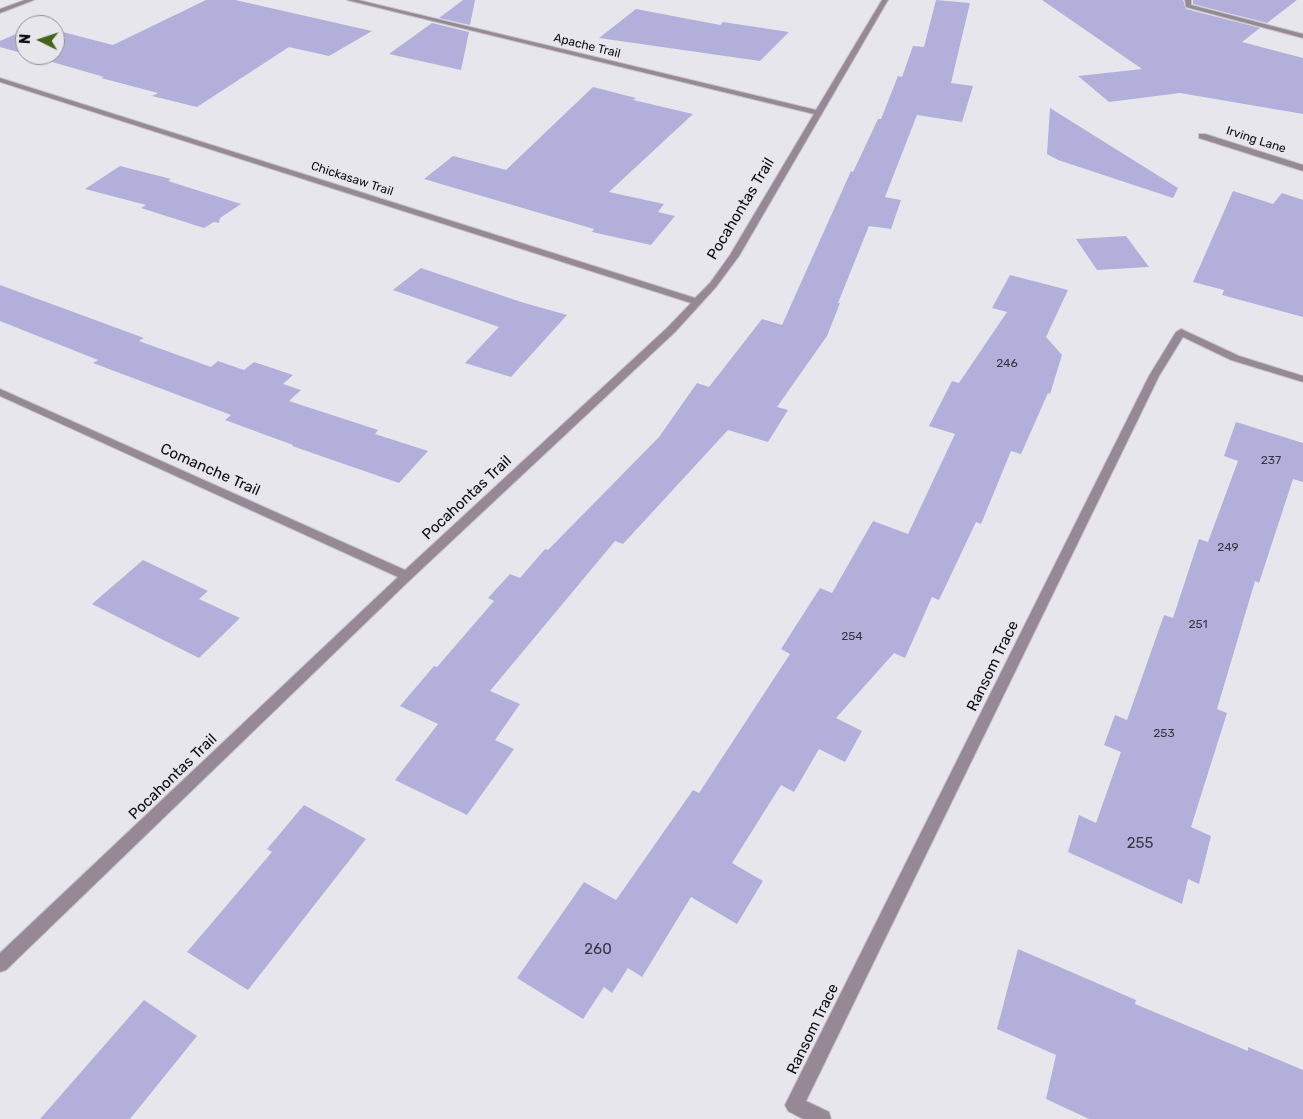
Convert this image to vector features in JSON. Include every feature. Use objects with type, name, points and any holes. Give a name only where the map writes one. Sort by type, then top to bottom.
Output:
[{"type":"street","points":[[0,11],[30,0]]},
{"type":"street","name":"Apache Trail","points":[[350,0],[818,113]]},
{"type":"street","name":"Pocahontas Trail","points":[[0,964],[407,576],[664,336],[713,285],[734,256],[885,0]]},
{"type":"street","points":[[1188,3],[1303,36]]},
{"type":"street","name":"Chickasaw Trail","points":[[0,80],[697,302]]},
{"type":"street","name":"Irving Lane","points":[[1202,136],[1303,168]]},
{"type":"street","name":"Ransom Trace","points":[[822,1119],[794,1105],[1154,376],[1182,332],[1235,358],[1303,379]]},
{"type":"street","name":"Comanche Trail","points":[[0,392],[407,576]]},
{"type":"building","points":[[206,0],[235,0],[372,31],[329,56],[289,47],[197,107],[152,96],[158,93],[101,78],[104,77],[63,65],[65,65],[65,33],[113,45]]},
{"type":"building","points":[[463,0],[475,0],[470,25],[439,18]]},
{"type":"building","points":[[936,0],[970,3],[951,83],[973,86],[962,122],[917,115],[885,197],[901,200],[891,229],[869,226],[827,336],[777,407],[788,410],[768,442],[728,430],[623,544],[615,541],[490,691],[520,704],[495,740],[514,749],[467,815],[395,780],[438,724],[400,706],[434,666],[437,667],[494,601],[488,598],[510,574],[520,578],[545,549],[548,550],[659,437],[697,383],[709,387],[762,319],[782,325],[851,171],[853,172],[878,119],[881,119],[898,76],[902,77],[913,46],[924,47]]},
{"type":"building","points":[[1042,0],[1183,0],[1186,9],[1260,28],[1242,42],[1303,58],[1303,114],[1180,93],[1109,102],[1078,76],[1142,69]]},
{"type":"building","points":[[1193,0],[1297,0],[1267,23],[1193,4]]},
{"type":"building","points":[[636,9],[720,25],[723,22],[789,32],[760,61],[599,38]]},
{"type":"building","points":[[432,23],[469,32],[461,70],[389,54]]},
{"type":"building","points":[[15,34],[15,51],[0,47],[0,41]]},
{"type":"building","points":[[593,87],[636,98],[633,100],[693,114],[609,192],[664,204],[658,212],[675,216],[651,245],[592,232],[594,229],[424,179],[453,156],[506,170]]},
{"type":"building","points":[[1050,108],[1178,188],[1173,198],[1058,160],[1047,154]]},
{"type":"building","points":[[120,166],[171,179],[168,181],[241,204],[220,218],[219,223],[214,222],[204,228],[141,208],[146,205],[85,189]]},
{"type":"building","points":[[1233,191],[1273,204],[1282,193],[1303,200],[1303,317],[1222,295],[1224,290],[1193,282]]},
{"type":"building","points":[[1126,236],[1149,267],[1097,270],[1076,239]]},
{"type":"building","points":[[421,268],[521,302],[567,315],[511,377],[465,363],[499,327],[393,290]]},
{"type":"building","points":[[1010,275],[1068,290],[1046,337],[1062,355],[1050,394],[1048,393],[1021,454],[1011,451],[981,524],[976,522],[939,600],[932,597],[905,658],[894,653],[836,718],[862,731],[845,762],[819,749],[794,792],[781,785],[732,863],[763,881],[737,924],[691,897],[642,977],[628,968],[612,993],[604,987],[583,1019],[517,978],[584,882],[616,900],[693,790],[699,793],[790,654],[781,649],[820,588],[832,593],[873,521],[908,534],[955,434],[929,426],[952,381],[959,383],[1007,312],[992,308]]},
{"type":"building","points":[[0,285],[144,338],[139,341],[211,367],[218,361],[244,370],[254,362],[293,375],[283,384],[301,390],[289,401],[378,430],[375,434],[428,451],[399,483],[292,446],[225,420],[231,415],[93,363],[98,360],[0,321]]},
{"type":"building","points":[[1236,422],[1303,443],[1303,482],[1293,479],[1259,583],[1255,581],[1217,709],[1227,713],[1191,827],[1211,836],[1199,884],[1188,879],[1182,904],[1068,852],[1079,815],[1096,823],[1121,752],[1104,745],[1115,715],[1127,720],[1164,615],[1173,618],[1199,539],[1208,542],[1238,461],[1224,456]]},
{"type":"building","points":[[143,560],[208,591],[199,599],[240,618],[199,658],[92,604]]},
{"type":"building","points":[[304,805],[366,839],[248,990],[187,952],[272,852],[267,849]]},
{"type":"building","points":[[1018,949],[1136,1000],[1135,1004],[1248,1051],[1248,1047],[1303,1070],[1303,1119],[1089,1119],[1046,1099],[1056,1055],[997,1029]]},
{"type":"building","points":[[144,1000],[197,1036],[130,1119],[40,1119]]}]
